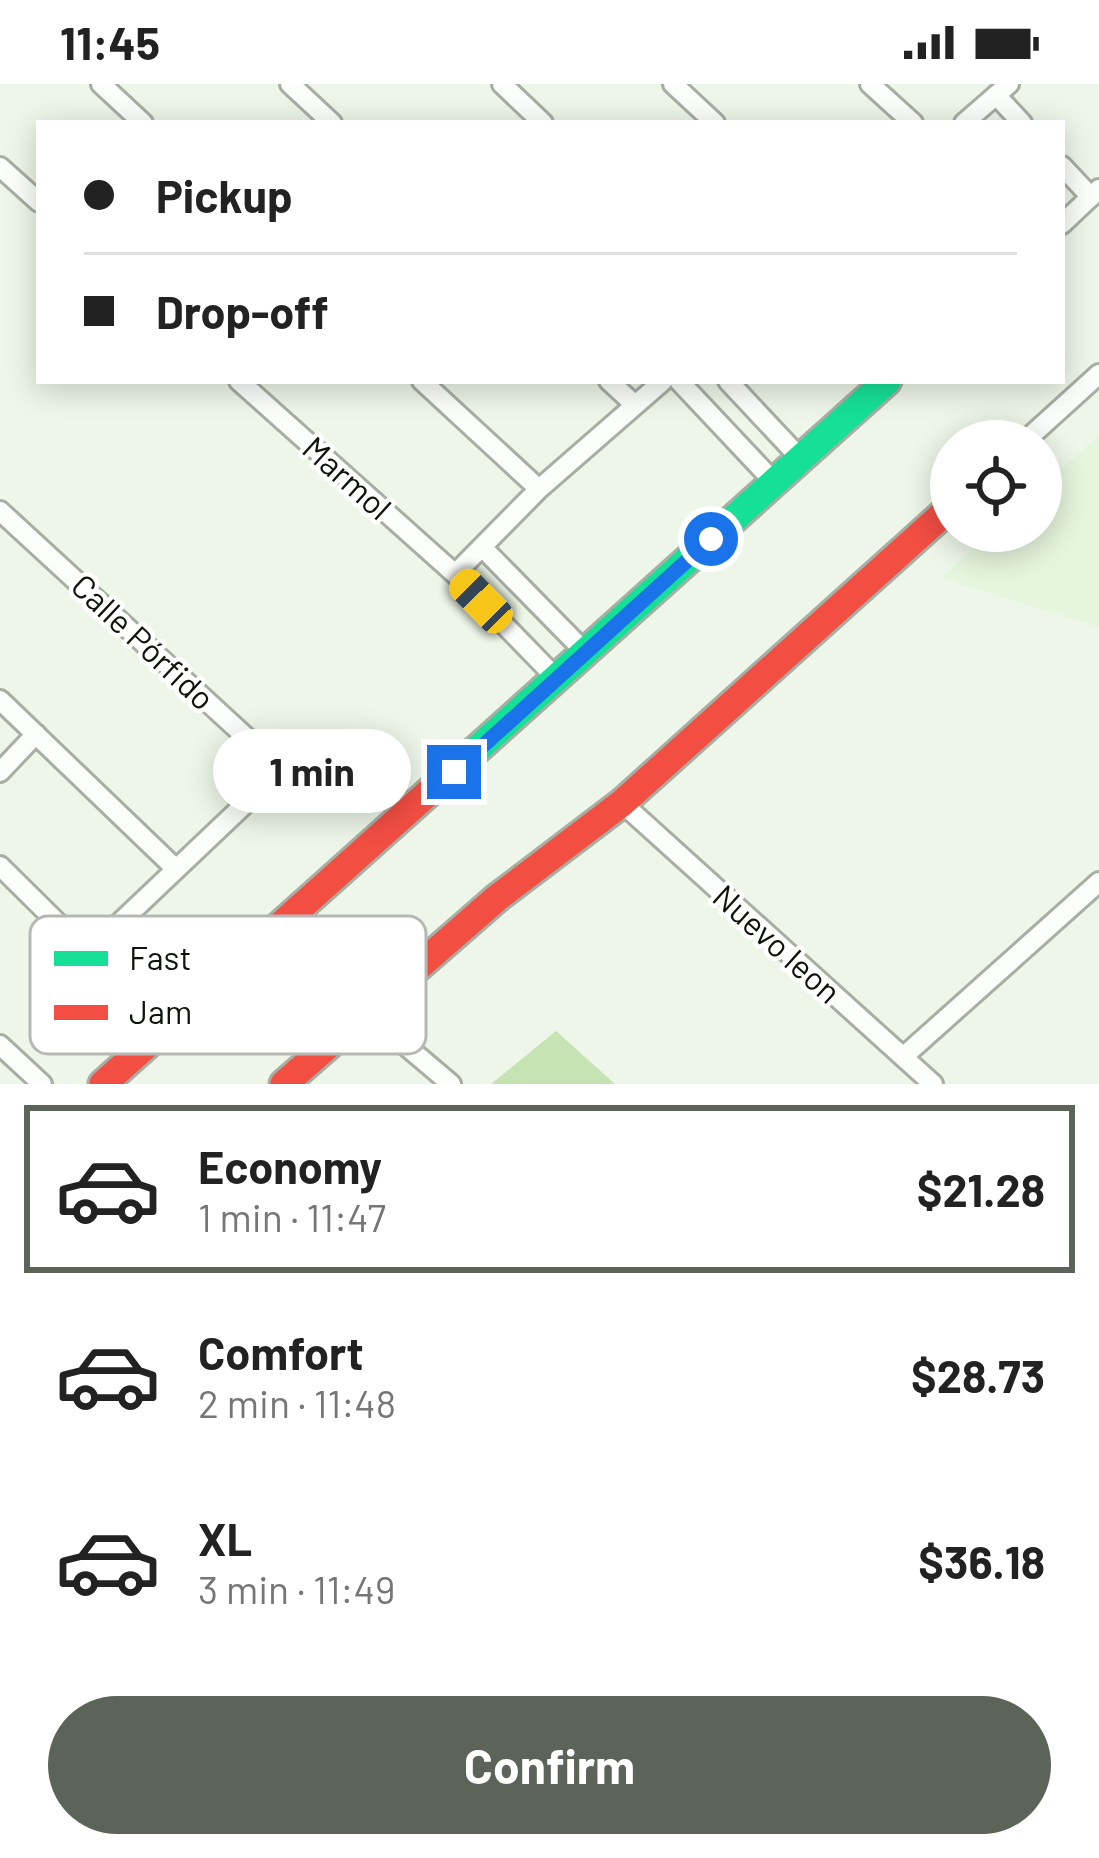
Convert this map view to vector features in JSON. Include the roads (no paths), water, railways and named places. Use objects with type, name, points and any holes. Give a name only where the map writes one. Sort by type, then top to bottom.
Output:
[{"type":"street","points":[[101,84],[140,120]]},
{"type":"street","points":[[290,84],[329,120]]},
{"type":"street","points":[[502,84],[540,120]]},
{"type":"street","points":[[673,84],[712,120]]},
{"type":"street","points":[[870,84],[910,120]]},
{"type":"street","points":[[971,120],[1002,90],[1020,120]]},
{"type":"street","points":[[0,167],[36,199]]},
{"type":"street","points":[[1065,168],[1095,193],[1065,218]]},
{"type":"street","points":[[1048,420],[1099,374]]},
{"type":"street","points":[[425,384],[539,489]]},
{"type":"street","points":[[612,384],[634,404]]},
{"type":"street","points":[[455,574],[539,489],[659,384]]},
{"type":"street","points":[[682,384],[774,482]]},
{"type":"street","points":[[731,384],[801,459]]},
{"type":"street","points":[[292,916],[884,384]]},
{"type":"street","name":"Marmol","points":[[263,388],[558,680]]},
{"type":"street","name":"Calle Pórfido","points":[[0,511],[260,750],[266,784],[176,869]]},
{"type":"street","points":[[426,960],[497,898],[622,803],[930,526]]},
{"type":"street","points":[[482,548],[586,653]]},
{"type":"street","points":[[0,700],[176,869],[127,916]]},
{"type":"street","points":[[0,772],[36,734]]},
{"type":"street","name":"Nuevo leon","points":[[622,803],[933,1084]]},
{"type":"street","points":[[0,866],[53,916]]},
{"type":"street","points":[[902,1057],[1099,882]]},
{"type":"street","points":[[0,1045],[42,1084]]},
{"type":"street","points":[[103,1084],[137,1054]]},
{"type":"street","points":[[284,1084],[318,1054]]},
{"type":"street","points":[[416,1054],[451,1084]]}]
